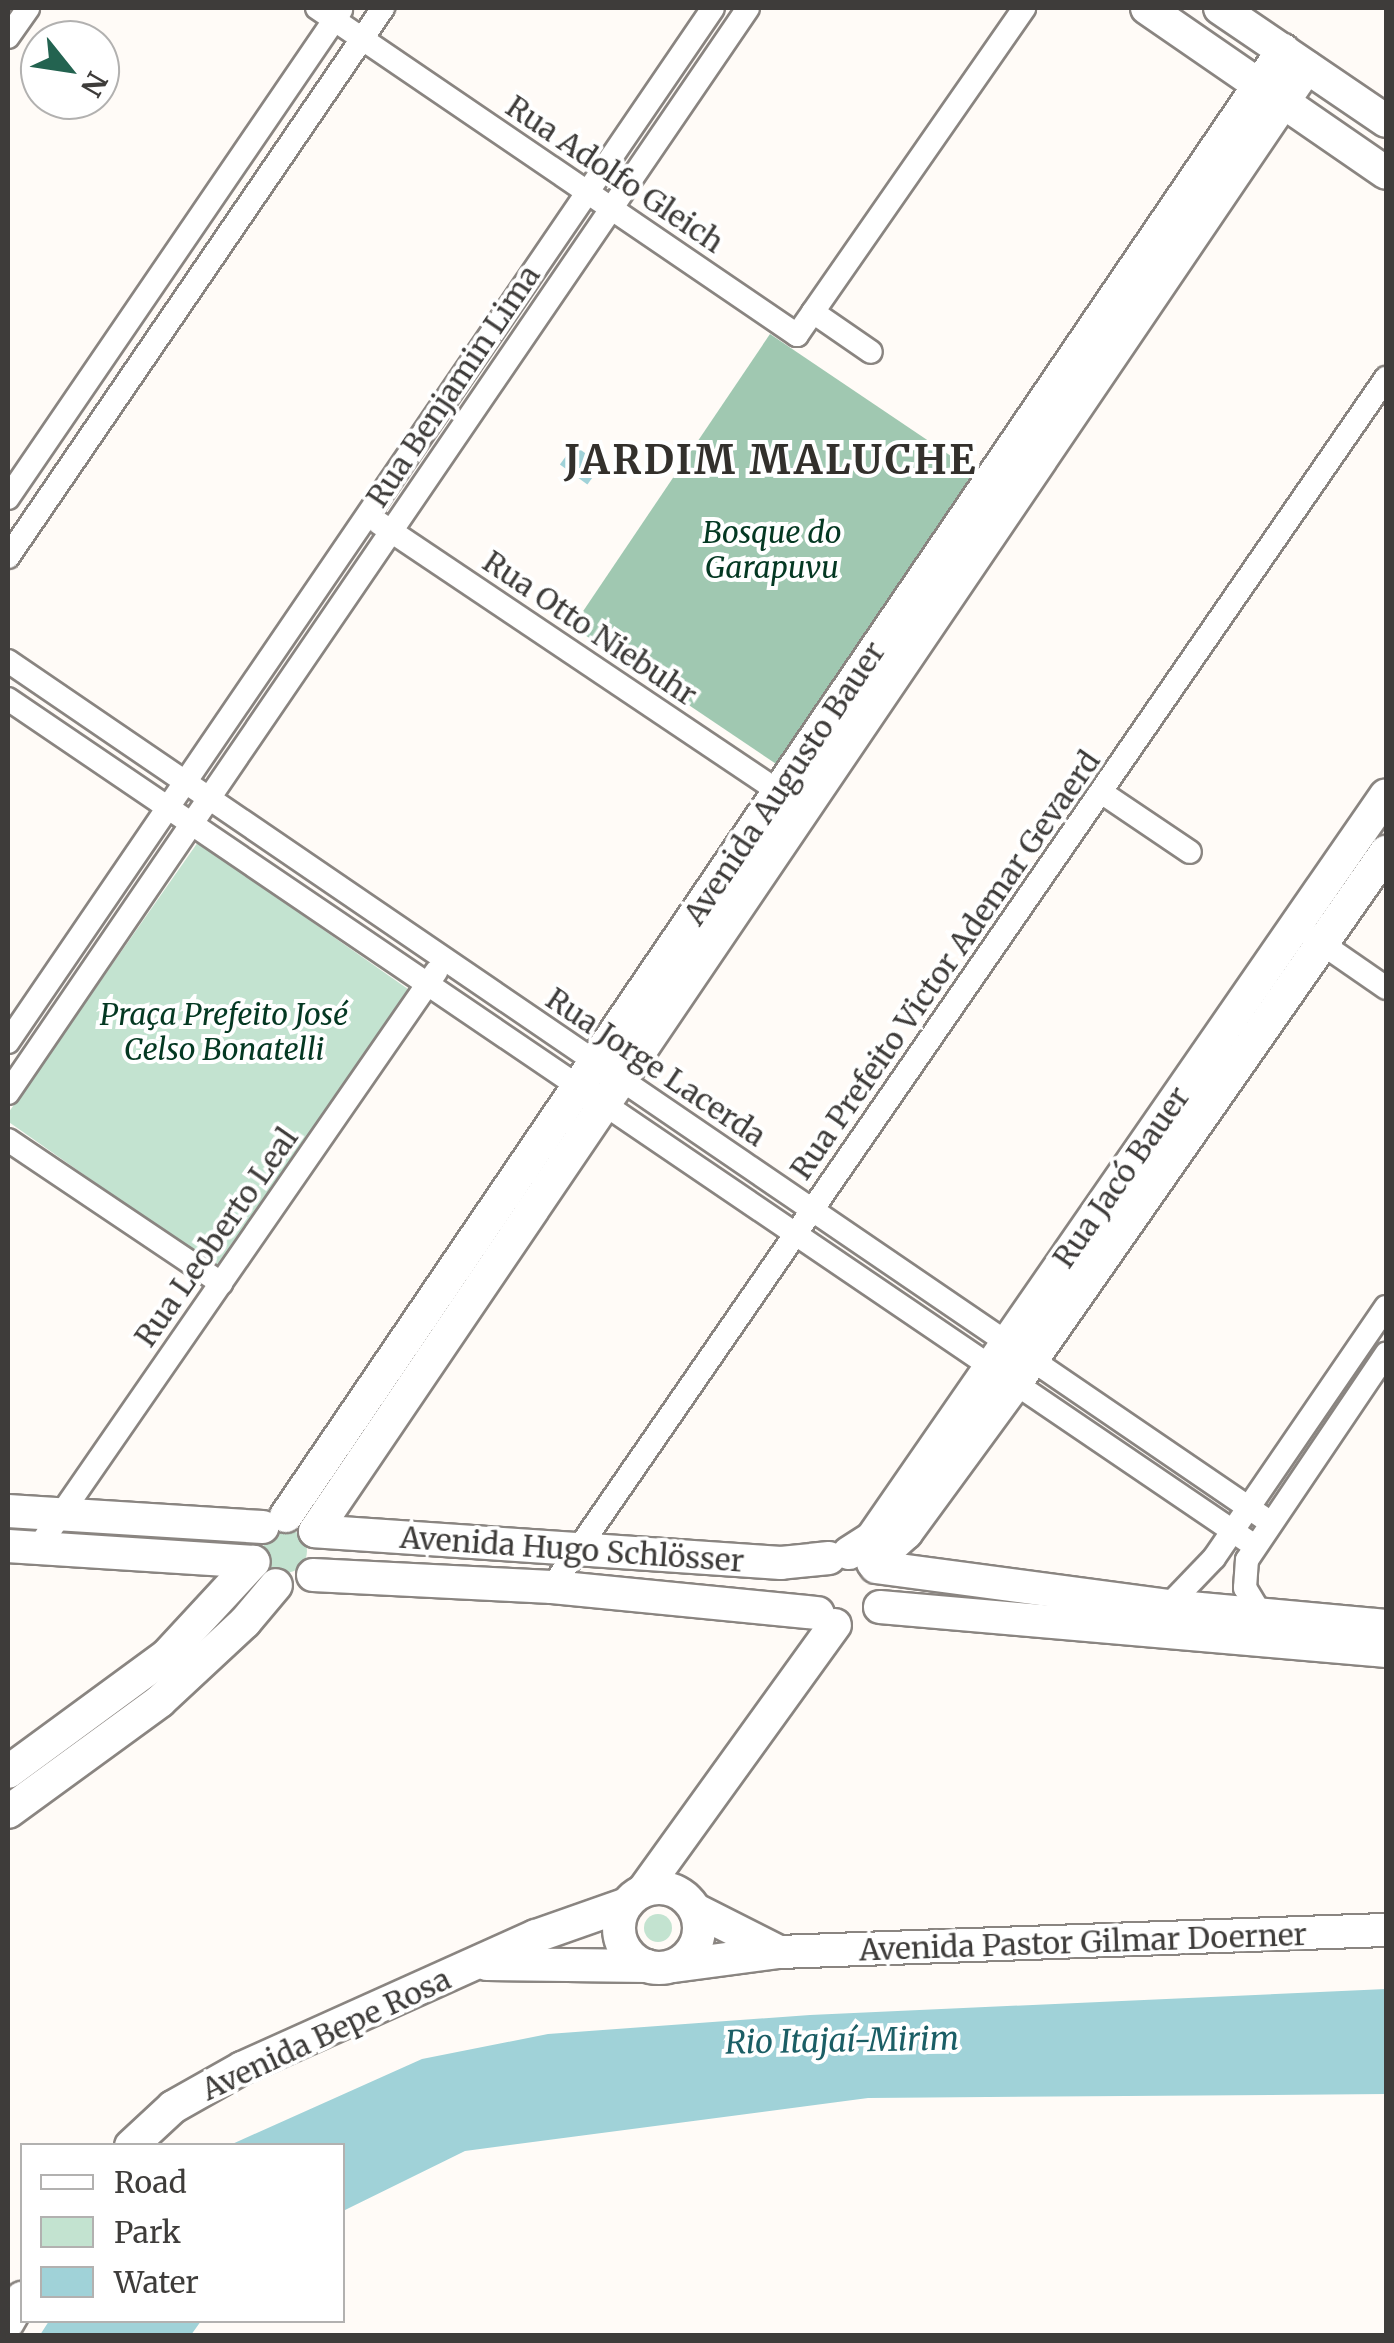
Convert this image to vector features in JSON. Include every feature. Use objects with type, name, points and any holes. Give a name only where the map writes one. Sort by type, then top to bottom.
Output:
[{"type":"main road","points":[[1146,8],[1386,173]]},
{"type":"main road","points":[[1220,8],[1386,122]]},
{"type":"main road","name":"Avenida Augusto Bauer","points":[[288,1525],[450,1304],[1295,59]]},
{"type":"main road","name":"Avenida Augusto Bauer","points":[[738,879],[779,792],[974,531]]},
{"type":"main road","name":"Rua Jacó Bauer","points":[[857,1561],[906,1533],[1011,1363],[1310,934],[1386,795]]},
{"type":"main road","name":"Rua Jacó Bauer","points":[[1310,934],[1386,852]]},
{"type":"main road","name":"Avenida Hugo Schlösser","points":[[8,1511],[288,1525],[578,1551],[782,1563],[857,1561],[1168,1606],[1386,1626]]},
{"type":"main road","points":[[22,1548],[183,1557],[265,1574],[296,1585],[313,1574],[322,1553],[288,1525],[253,1544],[265,1574]]},
{"type":"main road","points":[[183,1557],[199,1570],[208,1589],[206,1618]]},
{"type":"main road","points":[[857,1561],[884,1586],[880,1607],[866,1622],[827,1619],[811,1584],[857,1561]]},
{"type":"main road","points":[[8,1812],[206,1618],[265,1574]]},
{"type":"main road","points":[[8,1772],[80,1742],[210,1657],[265,1574]]},
{"type":"main road","name":"Avenida Hugo Schlösser","points":[[313,1574],[552,1587],[827,1619]]},
{"type":"main road","points":[[880,1607],[1386,1651]]},
{"type":"main road","points":[[698,1815],[687,1862],[699,1936],[694,1949],[660,1966],[629,1954],[620,1935],[635,1898],[698,1815],[827,1619]]},
{"type":"main road","points":[[635,1898],[666,1888],[692,1904]]},
{"type":"main road","name":"Avenida Bepe Rosa","points":[[135,2143],[202,2088],[536,1936],[635,1898]]},
{"type":"main road","name":"Avenida Pastor Gilmar Doerner","points":[[692,1904],[779,1952]]},
{"type":"main road","name":"Avenida Pastor Gilmar Doerner","points":[[660,1966],[779,1952],[1386,1930]]},
{"type":"main road","name":"Avenida Bepe Rosa","points":[[477,1964],[660,1966]]},
{"type":"street","points":[[8,38],[28,8]]},
{"type":"street","points":[[8,556],[384,8]]},
{"type":"street","name":"Rua Benjamin Lima","points":[[8,1042],[713,8]]},
{"type":"street","points":[[871,352],[813,312],[1024,8]]},
{"type":"street","name":"Rua Benjamin Lima","points":[[8,1093],[611,208],[739,10]]},
{"type":"street","points":[[8,498],[160,276],[332,12]]},
{"type":"street","name":"Rua Adolfo Gleich","points":[[332,12],[362,38],[797,335],[813,312]]},
{"type":"street","points":[[160,276],[187,294]]},
{"type":"street","points":[[474,357],[498,373]]},
{"type":"street","name":"Rua Prefeito Victor Ademar Gevaerd","points":[[552,1587],[1386,378]]},
{"type":"street","points":[[54,430],[81,449]]},
{"type":"street","name":"Rua Otto Niebuhr","points":[[366,515],[779,792]]},
{"type":"street","name":"Rua Jorge Lacerda","points":[[8,661],[445,960],[796,1235],[1271,1523]]},
{"type":"street","points":[[264,665],[288,681]]},
{"type":"street","name":"Rua Jorge Lacerda","points":[[8,699],[428,984],[813,1210],[1255,1546]]},
{"type":"street","points":[[1101,792],[1190,852]]},
{"type":"street","points":[[123,872],[146,889]]},
{"type":"street","points":[[1310,934],[1386,988]]},
{"type":"street","name":"Rua Leoberto Leal","points":[[22,1548],[60,1516],[445,960]]},
{"type":"street","points":[[8,1140],[221,1284]]},
{"type":"street","points":[[1262,1616],[1245,1588],[1247,1560],[1380,1346],[1386,1307]]},
{"type":"street","points":[[1168,1606],[1234,1532],[1380,1346]]},
{"type":"green space","name":"Bosque do Garapuvu","points":[[770,334],[974,472],[777,764],[573,627]]},
{"type":"green space","name":"Praça Prefeito José Celso Bonatelli","points":[[198,842],[409,990],[215,1267],[8,1122],[8,1113]]},
{"type":"green space","points":[[285,1529],[301,1535],[307,1551],[301,1567],[285,1573],[269,1567],[263,1551],[269,1535]]},
{"type":"green space","points":[[658,1914],[668,1918],[672,1928],[668,1938],[658,1942],[648,1938],[644,1928],[648,1918]]},
{"type":"water","points":[[574,445],[602,465],[587,484],[560,464]]},
{"type":"water","name":"Rio Itajaí-Mirim","points":[[1386,1989],[1386,2094],[868,2098],[465,2151],[345,2210],[345,2143],[234,2143],[422,2059],[548,2034],[810,2015]]},
{"type":"water","points":[[47,2323],[200,2323],[191,2335],[40,2335]]},
{"type":"district","name":"JARDIM MALUCHE","points":[[771,460]]}]
